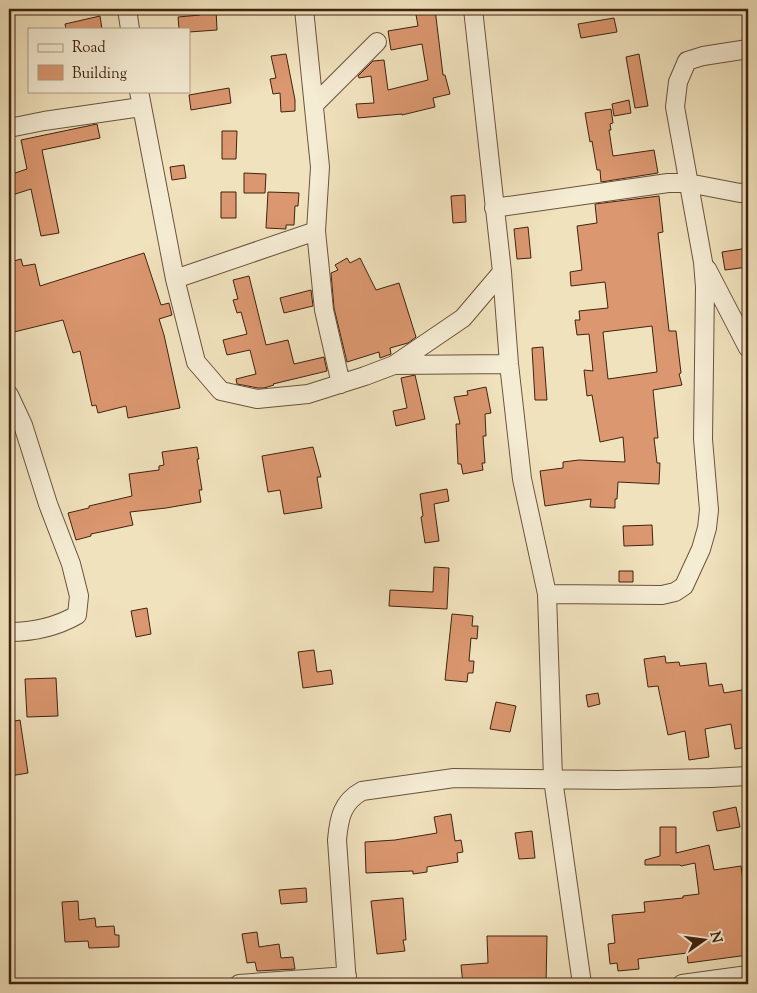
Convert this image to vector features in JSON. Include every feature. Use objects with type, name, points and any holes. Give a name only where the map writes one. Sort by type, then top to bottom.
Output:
[{"type":"street","points":[[127,9],[130,28]]},
{"type":"street","points":[[304,9],[320,167],[316,231],[324,310],[342,384]]},
{"type":"street","points":[[473,9],[502,272],[509,364],[522,479],[547,594],[553,779],[582,984]]},
{"type":"street","points":[[315,104],[377,42]]},
{"type":"street","points":[[547,594],[662,595],[675,592],[684,586],[705,535],[709,510],[703,439],[706,287],[675,107],[678,82],[687,61],[703,56],[748,49]]},
{"type":"street","points":[[9,128],[140,99],[175,279],[196,362],[221,390],[257,400],[308,394],[394,365],[463,318],[502,272]]},
{"type":"street","points":[[494,208],[668,183],[688,183],[740,193],[748,192]]},
{"type":"street","points":[[175,279],[316,231]]},
{"type":"street","points":[[703,262],[748,348]]},
{"type":"street","points":[[394,365],[509,364]]},
{"type":"street","points":[[9,394],[22,425],[48,504],[71,564],[79,596],[77,615],[62,624],[22,632],[9,632]]},
{"type":"street","points":[[239,984],[347,980],[337,840],[342,810],[354,796],[362,791],[454,778],[711,778],[748,776]]},
{"type":"street","points":[[682,984],[748,975]]},
{"type":"building","points":[[199,9],[216,9],[217,30],[190,32],[190,28],[179,28],[178,17],[200,15]]},
{"type":"building","points":[[415,9],[435,9],[443,75],[445,75],[450,94],[433,98],[435,107],[402,115],[358,118],[356,104],[374,103],[371,76],[359,78],[358,76],[373,61],[384,60],[388,90],[428,80],[422,44],[391,50],[388,31],[418,26]]},
{"type":"building","points":[[100,16],[102,28],[66,28],[65,24]]},
{"type":"building","points":[[614,18],[617,32],[581,38],[578,24]]},
{"type":"building","points":[[286,54],[295,100],[295,111],[281,112],[280,93],[273,94],[270,79],[276,78],[271,56]]},
{"type":"building","points":[[639,54],[648,106],[635,108],[626,57]]},
{"type":"building","points":[[229,88],[231,103],[191,110],[189,95]]},
{"type":"building","points":[[629,100],[631,113],[614,116],[612,104]]},
{"type":"building","points":[[611,109],[613,123],[610,124],[611,130],[609,130],[613,156],[654,150],[658,173],[601,182],[600,170],[597,170],[585,113]]},
{"type":"building","points":[[97,124],[100,138],[42,150],[59,233],[41,236],[31,189],[9,196],[9,175],[27,169],[21,140]]},
{"type":"building","points":[[222,131],[237,131],[236,159],[222,159]]},
{"type":"building","points":[[184,165],[186,178],[172,180],[170,167]]},
{"type":"building","points":[[244,173],[266,174],[265,193],[244,193]]},
{"type":"building","points":[[221,192],[236,192],[236,218],[221,218]]},
{"type":"building","points":[[268,192],[299,193],[298,206],[295,206],[294,225],[286,225],[286,229],[266,228]]},
{"type":"building","points":[[465,195],[466,222],[453,223],[451,196]]},
{"type":"building","points":[[659,196],[663,232],[658,233],[669,331],[676,331],[681,373],[679,374],[682,385],[653,390],[658,438],[654,438],[657,463],[660,463],[659,484],[618,482],[615,508],[590,507],[591,499],[545,506],[540,471],[563,468],[563,462],[579,460],[625,462],[623,437],[600,442],[592,395],[587,396],[584,370],[593,371],[589,334],[577,335],[575,320],[580,320],[579,311],[608,308],[605,282],[571,286],[570,272],[582,270],[577,226],[597,223],[595,204]],"holes":[[[652,326],[657,372],[608,379],[603,332]]]},
{"type":"building","points":[[528,227],[531,258],[517,259],[514,229]]},
{"type":"building","points":[[748,248],[748,267],[725,270],[722,252]]},
{"type":"building","points":[[144,253],[161,305],[169,303],[172,315],[159,319],[180,408],[128,418],[126,406],[98,413],[96,405],[92,406],[80,351],[73,353],[63,320],[14,332],[9,309],[9,270],[12,269],[10,262],[21,259],[23,266],[35,264],[40,286]]},
{"type":"building","points":[[347,258],[350,263],[360,258],[376,290],[399,283],[416,337],[408,343],[390,348],[391,354],[380,358],[379,352],[347,362],[334,308],[331,273],[338,270],[335,265]]},
{"type":"building","points":[[249,276],[266,345],[288,340],[294,364],[324,357],[327,371],[273,384],[264,388],[237,384],[236,379],[256,374],[250,350],[227,355],[223,340],[247,334],[241,312],[237,313],[233,300],[238,299],[233,280]]},
{"type":"building","points":[[311,290],[313,306],[284,313],[280,298]]},
{"type":"building","points":[[543,347],[547,400],[535,400],[532,348]]},
{"type":"building","points":[[415,375],[425,419],[396,426],[393,411],[407,408],[401,378]]},
{"type":"building","points":[[486,387],[491,413],[485,414],[486,436],[483,436],[485,463],[482,463],[483,470],[463,474],[461,464],[458,464],[456,424],[460,424],[454,397],[468,395],[467,391]]},
{"type":"building","points":[[197,447],[202,490],[199,490],[201,502],[130,512],[133,525],[91,534],[91,536],[76,540],[68,513],[132,496],[129,474],[159,470],[159,466],[164,465],[162,452]]},
{"type":"building","points":[[313,447],[321,477],[317,477],[322,508],[284,514],[280,490],[268,492],[262,456]]},
{"type":"building","points":[[447,489],[449,501],[434,504],[439,541],[425,543],[420,494]]},
{"type":"building","points":[[652,525],[653,545],[624,546],[623,526]]},
{"type":"building","points":[[434,567],[449,568],[447,609],[389,606],[390,590],[433,592]]},
{"type":"building","points":[[619,571],[633,571],[633,582],[619,582]]},
{"type":"building","points":[[147,608],[151,634],[136,637],[131,611]]},
{"type":"building","points":[[452,614],[473,616],[472,626],[478,626],[477,639],[471,638],[469,661],[474,661],[473,673],[468,673],[467,682],[445,680]]},
{"type":"building","points":[[314,650],[317,672],[331,670],[333,684],[303,688],[298,652]]},
{"type":"building","points":[[665,656],[666,663],[679,662],[680,666],[706,663],[709,686],[722,684],[724,693],[748,689],[748,747],[735,749],[731,724],[705,729],[709,757],[689,760],[685,731],[668,735],[658,686],[648,687],[644,659]]},
{"type":"building","points":[[56,678],[58,716],[27,717],[25,679]]},
{"type":"building","points":[[598,693],[600,704],[588,707],[586,695]]},
{"type":"building","points":[[496,702],[516,706],[510,732],[490,729]]},
{"type":"building","points":[[20,720],[28,773],[10,776],[9,722]]},
{"type":"building","points":[[736,807],[740,827],[717,831],[713,812]]},
{"type":"building","points":[[451,814],[455,841],[461,840],[463,852],[457,853],[458,862],[427,867],[427,872],[413,874],[413,871],[366,873],[365,842],[395,840],[437,833],[434,817]]},
{"type":"building","points":[[660,827],[676,827],[676,853],[709,845],[714,870],[741,866],[748,918],[748,955],[688,963],[687,953],[638,959],[639,969],[618,971],[617,963],[610,964],[608,944],[615,943],[612,915],[645,912],[644,902],[683,898],[683,896],[699,894],[695,863],[681,866],[645,865],[645,860],[660,856]]},
{"type":"building","points":[[532,831],[535,858],[519,859],[515,833]]},
{"type":"building","points":[[306,888],[307,902],[281,904],[279,890]]},
{"type":"building","points":[[403,898],[406,940],[403,940],[405,951],[377,954],[371,901]]},
{"type":"building","points":[[78,901],[79,920],[95,918],[96,927],[114,926],[115,935],[119,935],[119,947],[89,948],[88,941],[65,942],[62,902]]},
{"type":"building","points":[[257,932],[259,947],[279,944],[281,958],[293,957],[295,969],[257,971],[255,962],[247,963],[242,934]]},
{"type":"building","points":[[487,936],[547,936],[546,984],[463,984],[461,965],[488,963]]}]
